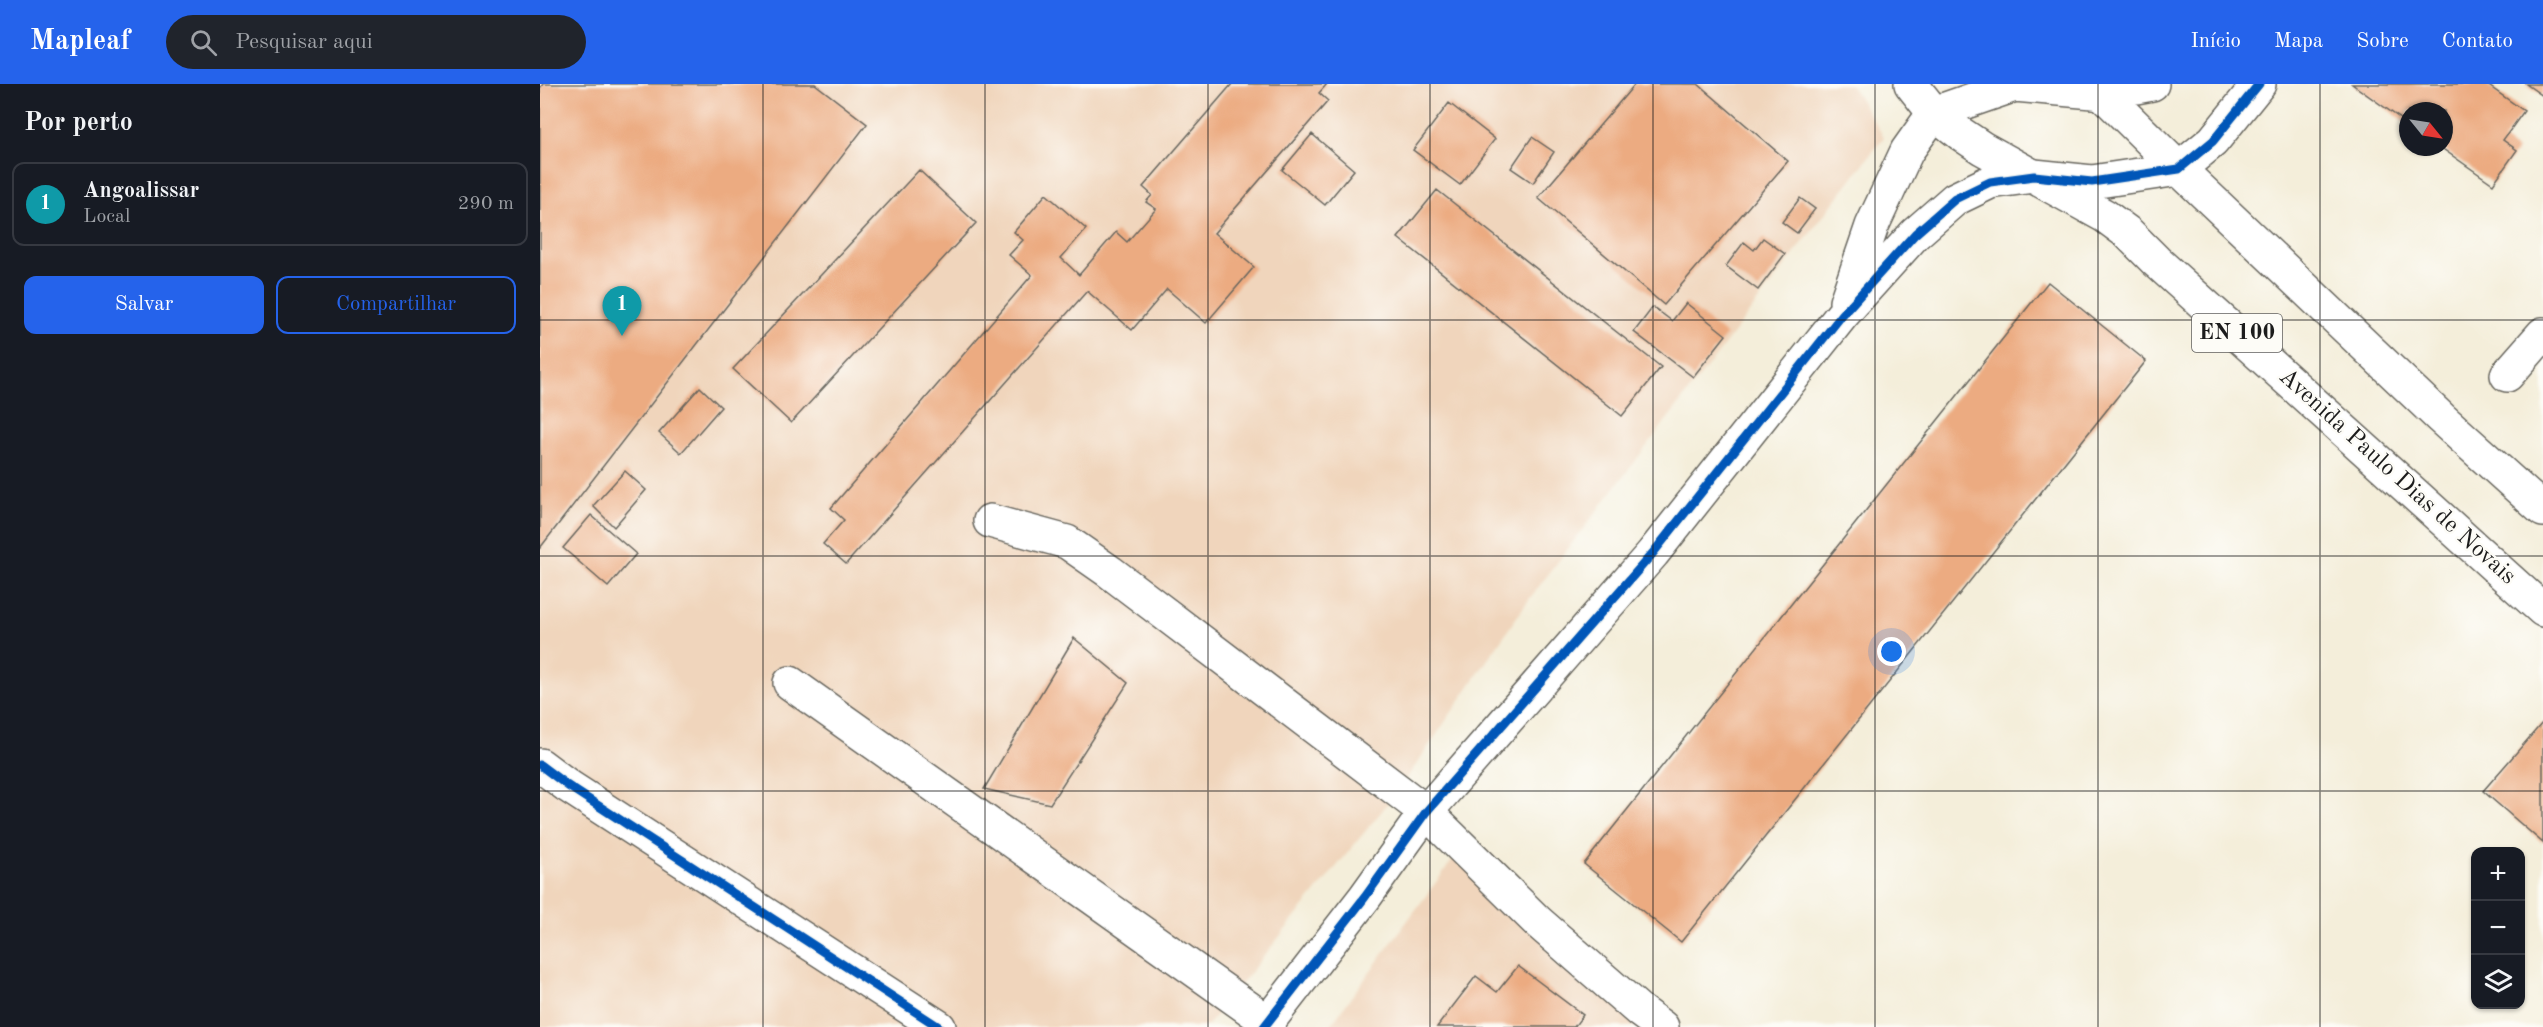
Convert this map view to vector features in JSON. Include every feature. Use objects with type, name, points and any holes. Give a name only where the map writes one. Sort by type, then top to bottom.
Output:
[{"type":"street","name":"Avenida Paulo Dias de Novais","points":[[1911,84],[1934,113],[1982,148],[2105,216],[2128,233],[2156,261],[2543,610]]},
{"type":"street","points":[[1842,315],[1872,226],[1907,151],[1934,113],[2015,85],[2099,88],[2152,84]]},
{"type":"street","points":[[790,683],[1266,1025],[1365,897],[1426,812],[1653,553],[1842,315],[1915,234],[1955,199],[1990,182],[2034,177],[2092,182],[2179,169],[2213,141],[2259,84]]},
{"type":"street","name":"EN 100","points":[[2099,88],[2179,169],[2441,418],[2543,510]]},
{"type":"street","points":[[2507,375],[2543,334]]},
{"type":"street","points":[[990,520],[1067,542],[1110,572],[1426,812],[1538,922],[1640,1011],[1662,1027]]},
{"type":"street","points":[[540,765],[568,786],[939,1027]]},
{"type":"shaded area","points":[[540,84],[1850,84],[1884,137],[1527,602],[1398,791],[1206,1027],[540,1027]]},
{"type":"shaded area","points":[[1462,847],[1640,1011],[1633,1027],[1329,1027]]},
{"type":"building","points":[[543,84],[815,84],[867,124],[540,548],[540,88]]},
{"type":"building","points":[[1232,84],[1327,84],[1319,93],[1328,101],[1214,233],[1254,267],[1206,323],[1167,289],[1132,330],[1087,291],[846,564],[823,544],[844,520],[831,508],[1032,275],[1009,255],[1023,240],[1014,232],[1046,194],[1086,229],[1061,258],[1079,275],[1116,232],[1127,242],[1156,209],[1146,202],[1152,195],[1143,187]]},
{"type":"building","points":[[1635,84],[1698,84],[1788,161],[1664,305],[1538,198]]},
{"type":"building","points":[[2352,84],[2486,84],[2524,111],[2503,140],[2517,150],[2493,184],[2453,156],[2453,102],[2399,102],[2399,118]]},
{"type":"building","points":[[2526,84],[2543,84],[2543,96]]},
{"type":"building","points":[[1449,103],[1495,139],[1460,185],[1413,150]]},
{"type":"building","points":[[1312,134],[1354,170],[1325,205],[1282,170]]},
{"type":"building","points":[[1532,137],[1554,152],[1533,183],[1511,168]]},
{"type":"building","points":[[919,170],[976,223],[791,423],[733,369]]},
{"type":"building","points":[[1437,190],[1661,367],[1622,416],[1398,238]]},
{"type":"building","points":[[1800,198],[1815,209],[1797,233],[1782,222]]},
{"type":"building","points":[[1763,238],[1785,254],[1758,290],[1726,266],[1744,242],[1754,250]]},
{"type":"building","points":[[2048,282],[2146,361],[1681,942],[1584,864]]},
{"type":"building","points":[[1686,303],[1726,335],[1693,377],[1634,332],[1653,307],[1672,321]]},
{"type":"building","points":[[700,387],[721,407],[681,453],[659,433]]},
{"type":"building","points":[[625,471],[646,490],[614,527],[593,506]]},
{"type":"building","points":[[591,515],[636,554],[608,587],[563,548]]},
{"type":"building","points":[[1074,638],[1128,683],[1050,804],[984,789]]},
{"type":"building","points":[[2543,722],[2543,843],[2483,791]]},
{"type":"building","points":[[1518,966],[1583,1015],[1574,1027],[1437,1027],[1476,976],[1497,992]]},
{"type":"cycle path","points":[[1264,1027],[1365,897],[1426,812],[1653,553],[1842,315],[1915,234],[1955,199],[1990,182],[2034,176],[2092,182],[2179,169],[2213,141],[2259,84]]},
{"type":"cycle path","points":[[540,765],[568,786],[939,1027]]},
{"type":"place","name":"Angoalissar","points":[[622,336]]}]
